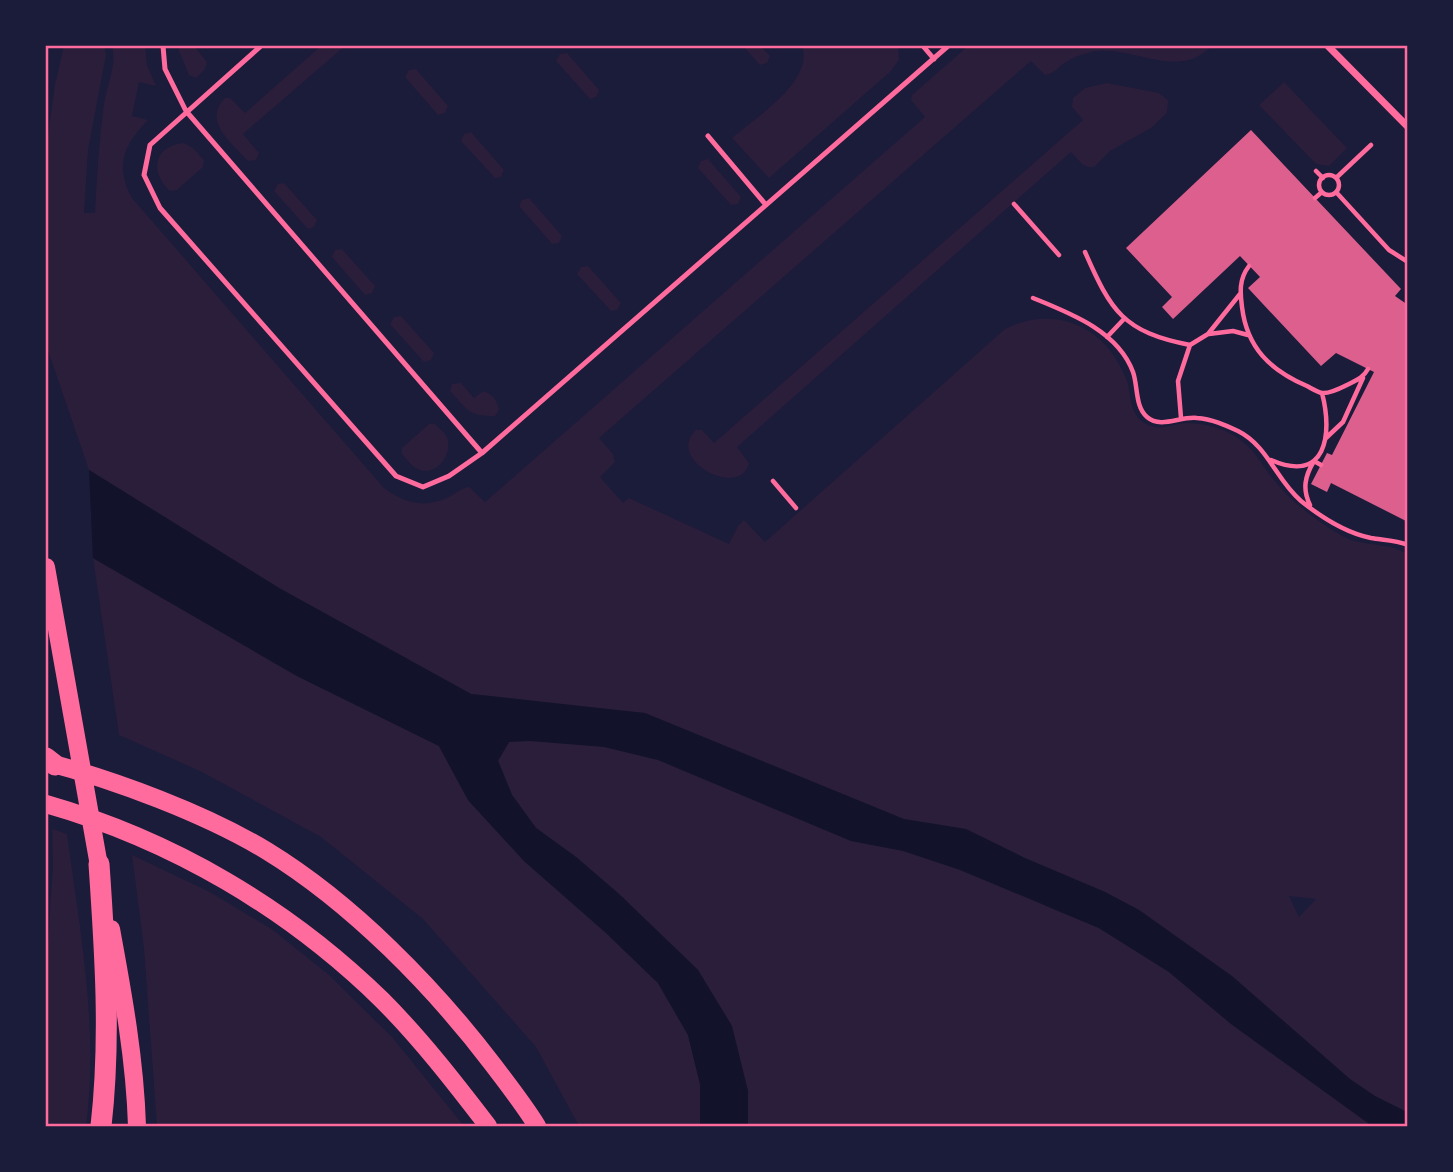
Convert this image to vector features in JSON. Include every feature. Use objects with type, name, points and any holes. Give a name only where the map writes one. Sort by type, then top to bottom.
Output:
[{"type":"highway","points":[[99,864],[104,933],[106,1057],[101,1126]]},
{"type":"main road","points":[[46,567],[124,999],[137,1126]]},
{"type":"main road","points":[[49,762],[186,811],[266,851],[297,872],[347,911],[412,971],[471,1037],[537,1126]]},
{"type":"main road","points":[[46,804],[129,832],[196,865],[281,915],[319,944],[382,1000],[440,1063],[488,1126]]},
{"type":"street","points":[[1328,46],[1408,127]]},
{"type":"lane","points":[[163,46],[165,69],[186,111],[482,453]]},
{"type":"lane","points":[[261,46],[150,145],[144,175],[160,208],[396,476],[423,486],[449,476],[482,453],[948,46]]},
{"type":"lane","points":[[923,46],[934,59]]},
{"type":"lane","points":[[708,136],[766,205]]},
{"type":"path","points":[[1336,178],[1371,145]]},
{"type":"path","points":[[1316,170],[1323,178]]},
{"type":"path","points":[[1336,178],[1323,178],[1319,186],[1327,195],[1336,192]]},
{"type":"path","points":[[1336,178],[1336,192]]},
{"type":"path","points":[[1315,198],[1322,192]]},
{"type":"path","points":[[1336,192],[1390,250],[1408,262]]},
{"type":"path","points":[[1014,204],[1059,255]]},
{"type":"path","points":[[1085,252],[1096,277],[1124,319],[1139,330],[1159,339],[1189,345],[1208,334],[1240,294]]},
{"type":"path","points":[[1249,266],[1241,281],[1240,294],[1248,335],[1270,365],[1288,378],[1322,393],[1341,388],[1363,377]]},
{"type":"path","points":[[1033,298],[1075,317],[1107,337],[1124,355],[1133,372],[1142,412],[1148,419],[1158,423],[1181,418],[1198,418],[1221,423],[1242,433],[1271,460],[1282,480],[1312,509],[1346,530],[1370,538],[1408,545]]},
{"type":"path","points":[[1107,337],[1124,319]]},
{"type":"path","points":[[1208,334],[1233,331],[1248,335]]},
{"type":"path","points":[[1181,418],[1178,381],[1189,345]]},
{"type":"path","points":[[1312,509],[1305,496],[1304,485],[1308,471],[1326,438],[1343,422],[1368,369]]},
{"type":"path","points":[[1322,393],[1328,416],[1326,438]]},
{"type":"path","points":[[1271,460],[1289,468],[1303,467],[1314,461]]},
{"type":"path","points":[[1314,461],[1321,465]]},
{"type":"path","points":[[773,481],[796,508]]},
{"type":"shaded area","points":[[64,46],[104,46],[106,55],[88,150],[84,213],[95,213],[102,118],[113,61],[112,46],[145,46],[147,65],[156,86],[139,82],[132,116],[148,120],[133,138],[124,156],[124,175],[132,198],[384,488],[407,501],[431,503],[469,487],[485,502],[925,117],[911,100],[912,95],[968,46],[1212,46],[1199,56],[1172,62],[1114,51],[1093,52],[1071,59],[1045,75],[1031,61],[599,438],[613,454],[615,462],[600,477],[623,503],[629,498],[729,544],[744,520],[765,542],[1005,329],[1042,319],[1060,320],[1092,333],[1117,360],[1140,420],[1151,426],[1161,427],[1182,423],[1198,424],[1229,433],[1246,444],[1289,497],[1326,526],[1351,540],[1393,548],[1407,554],[1407,1126],[748,1126],[748,1091],[698,970],[619,894],[576,857],[536,828],[512,795],[498,760],[534,701],[471,694],[279,588],[89,470],[46,345],[46,151],[55,84]],"holes":[[[1027,859],[1105,892],[1139,910],[1240,983],[1215,1010],[1169,972],[1099,928],[1046,906]],[[1289,896],[1316,899],[1299,917]]]},
{"type":"shaded area","points":[[179,46],[194,46],[207,62],[205,69],[196,78],[189,75]]},
{"type":"shaded area","points":[[321,46],[345,46],[243,134],[259,153],[256,160],[248,161],[222,131],[217,115],[219,107],[225,98],[230,98],[245,113]]},
{"type":"shaded area","points":[[743,46],[760,46],[770,56],[767,63],[760,65]]},
{"type":"shaded area","points":[[802,46],[898,46],[899,60],[890,72],[769,178],[732,138],[768,109],[791,85],[800,72]]},
{"type":"shaded area","points":[[567,53],[599,90],[596,97],[590,99],[556,61],[560,54]]},
{"type":"shaded area","points":[[416,69],[448,106],[445,113],[438,115],[405,77],[409,70]]},
{"type":"shaded area","points":[[1284,82],[1347,148],[1329,166],[1316,164],[1259,105]]},
{"type":"shaded area","points":[[1107,83],[1159,93],[1168,100],[1167,113],[1151,128],[1110,151],[1094,167],[1082,164],[1071,152],[737,447],[749,463],[743,473],[733,478],[720,477],[697,463],[690,453],[689,442],[696,430],[702,430],[714,443],[1083,120],[1072,107],[1073,98],[1085,88]]},
{"type":"shaded area","points":[[471,132],[504,170],[501,177],[495,178],[461,141],[464,134]]},
{"type":"shaded area","points":[[184,143],[204,160],[203,167],[177,190],[170,191],[159,175],[158,161],[166,149]]},
{"type":"shaded area","points":[[708,159],[741,197],[738,204],[731,205],[698,168],[701,161]]},
{"type":"shaded area","points":[[284,183],[317,220],[314,227],[308,229],[274,191],[278,184]]},
{"type":"shaded area","points":[[529,198],[562,236],[559,243],[552,244],[519,206],[522,200]]},
{"type":"shaded area","points":[[342,249],[375,286],[372,293],[365,295],[332,257],[335,250]]},
{"type":"shaded area","points":[[588,266],[621,303],[617,310],[611,311],[577,274],[581,267]]},
{"type":"shaded area","points":[[401,316],[434,353],[431,360],[424,362],[390,324],[394,317]]},
{"type":"shaded area","points":[[461,383],[474,398],[483,391],[494,398],[499,410],[495,416],[479,415],[465,407],[450,391],[452,384]]},
{"type":"shaded area","points":[[429,424],[435,424],[445,434],[448,447],[440,464],[424,471],[409,463],[402,454],[402,448]]},
{"type":"shaded area","points":[[89,470],[279,588],[471,694],[645,713],[904,819],[966,829],[1027,859],[1105,892],[1139,910],[1232,976],[1350,1079],[1375,1096],[1407,1112],[1407,1126],[1372,1126],[1231,1024],[1169,972],[1099,928],[960,870],[903,851],[851,841],[658,760],[604,747],[530,741],[509,742],[498,761],[512,795],[536,828],[576,857],[619,894],[698,970],[732,1026],[748,1091],[748,1126],[700,1126],[700,1084],[688,1035],[658,983],[524,861],[468,800],[439,746],[297,676],[93,558]]},
{"type":"shaded area","points":[[93,558],[297,676],[439,746],[468,800],[524,861],[658,983],[688,1035],[700,1084],[700,1126],[579,1126],[536,1047],[423,919],[321,837],[202,772],[119,735]]},
{"type":"shaded area","points":[[52,829],[67,834],[82,943],[90,1053],[86,1126],[46,1126],[46,972],[53,867]]},
{"type":"shaded area","points":[[132,855],[208,891],[273,930],[329,975],[392,1037],[464,1126],[157,1126],[144,949]]},
{"type":"building","points":[[1251,130],[1401,289],[1395,296],[1408,305],[1408,522],[1331,483],[1327,492],[1311,484],[1327,453],[1332,455],[1374,372],[1336,353],[1321,366],[1248,288],[1260,277],[1240,256],[1173,319],[1162,307],[1172,297],[1126,248]]}]
